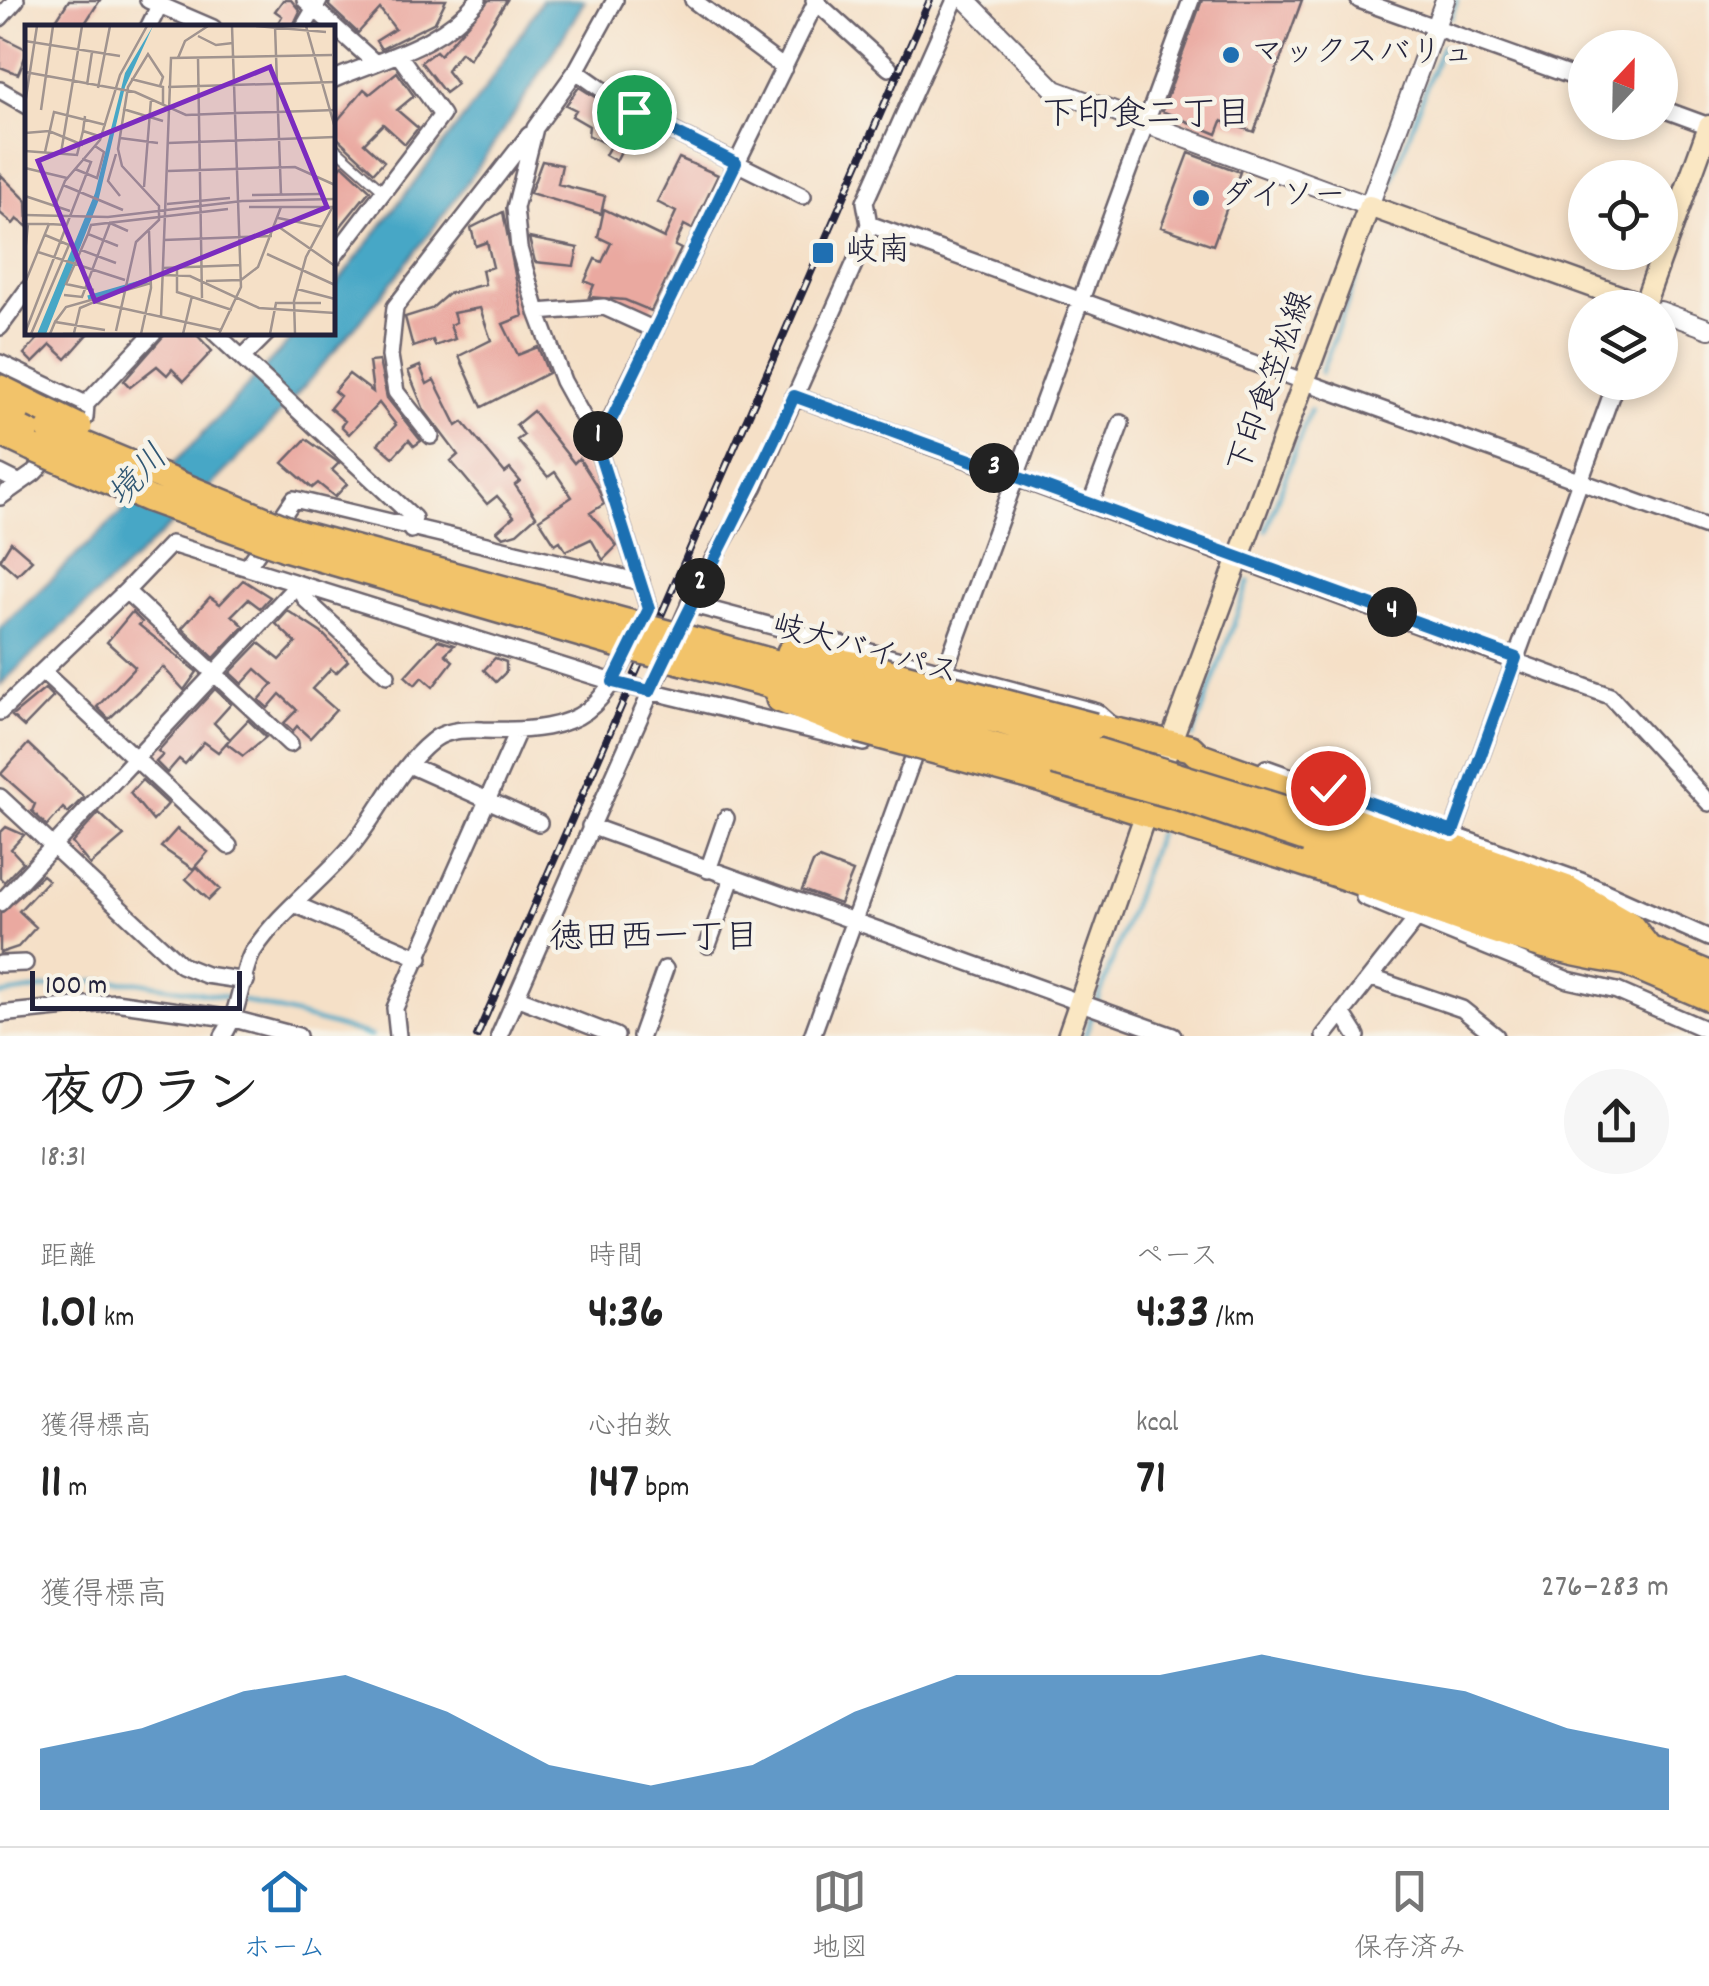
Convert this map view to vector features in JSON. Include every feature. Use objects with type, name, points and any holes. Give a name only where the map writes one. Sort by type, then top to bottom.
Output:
[{"type":"highway","points":[[0,388],[148,460],[157,489],[117,500],[20,458]]},
{"type":"highway","name":"岐大バイパス","points":[[0,408],[20,458]]},
{"type":"highway","name":"岐大バイパス","points":[[0,433],[20,458],[157,489],[291,541],[866,699],[1179,797],[1310,829],[1492,884],[1709,974]]},
{"type":"highway","points":[[733,662],[800,652],[866,699],[1039,779],[1217,834],[1478,928],[1577,955],[1624,962]]},
{"type":"highway","points":[[866,699],[1094,726],[1181,744],[1199,756],[1568,889],[1630,925],[1648,949]]},
{"type":"highway","name":"岐大バイパス","points":[[1310,829],[1709,998]]},
{"type":"main road","points":[[1655,290],[1709,126]]},
{"type":"main road","points":[[1369,206],[1600,290]]},
{"type":"main road","name":"下印食笠松線","points":[[1068,1036],[1090,1006],[1146,815],[1181,744],[1242,557],[1369,206]]},
{"type":"street","points":[[0,18],[16,0]]},
{"type":"street","points":[[335,79],[446,32],[472,6],[454,0]]},
{"type":"street","points":[[430,436],[396,392],[390,356],[395,307],[576,70],[614,0]]},
{"type":"street","points":[[693,0],[784,68]]},
{"type":"street","points":[[499,1036],[690,604],[755,486],[869,224],[865,202],[955,0]]},
{"type":"street","points":[[966,0],[1041,81],[1055,90],[1369,206],[1445,0]]},
{"type":"street","points":[[812,1036],[1191,0]]},
{"type":"street","points":[[1360,0],[1568,76]]},
{"type":"street","points":[[594,437],[604,435],[816,1],[889,68]]},
{"type":"street","points":[[313,3],[374,62]]},
{"type":"street","points":[[161,4],[206,25]]},
{"type":"street","points":[[335,255],[442,115],[398,54]]},
{"type":"street","points":[[576,70],[634,112],[804,196]]},
{"type":"street","points":[[0,90],[25,104]]},
{"type":"street","points":[[1678,115],[1709,126]]},
{"type":"street","points":[[223,1036],[235,1016],[251,953],[350,848],[409,765],[434,738],[467,729],[518,731],[564,723],[598,706],[649,609],[594,437],[563,381],[537,312],[519,248],[514,208],[534,128]]},
{"type":"street","points":[[869,224],[1709,528]]},
{"type":"street","points":[[2,319],[25,292]]},
{"type":"street","points":[[537,312],[604,307],[654,330]]},
{"type":"street","points":[[1678,318],[1709,329]]},
{"type":"street","points":[[0,497],[20,458],[34,473],[85,418],[86,404],[151,335]]},
{"type":"street","points":[[217,335],[414,518],[411,530]]},
{"type":"street","points":[[246,362],[266,335]]},
{"type":"street","points":[[0,363],[86,404]]},
{"type":"street","points":[[794,396],[1242,557],[1610,696],[1709,803]]},
{"type":"street","points":[[1453,832],[1610,400]]},
{"type":"street","points":[[1092,503],[1121,422]]},
{"type":"street","points":[[248,566],[254,551],[289,513],[294,499],[641,582]]},
{"type":"street","points":[[0,712],[44,673],[171,544],[234,567],[248,566],[613,682],[1073,795],[1079,793]]},
{"type":"street","points":[[0,902],[298,584]]},
{"type":"street","points":[[298,584],[306,600],[386,675]]},
{"type":"street","points":[[126,591],[290,744]]},
{"type":"street","points":[[690,604],[945,668],[1097,712],[1120,732]]},
{"type":"street","points":[[44,673],[229,846]]},
{"type":"street","points":[[396,1029],[395,1008],[518,731]]},
{"type":"street","points":[[1181,744],[1220,752],[1453,832],[1581,881],[1709,938]]},
{"type":"street","points":[[409,765],[538,823]]},
{"type":"street","points":[[0,798],[181,965],[245,984]]},
{"type":"street","points":[[708,870],[726,818]]},
{"type":"street","points":[[590,826],[1173,1036]]},
{"type":"street","points":[[1217,834],[1232,847],[1420,915],[1568,980],[1618,991],[1709,1031]]},
{"type":"street","points":[[708,945],[732,878]]},
{"type":"street","points":[[294,904],[420,958]]},
{"type":"street","points":[[1324,1036],[1420,915]]},
{"type":"street","points":[[0,964],[25,962]]},
{"type":"street","points":[[640,1036],[665,969]]},
{"type":"street","points":[[1372,978],[1462,1009],[1496,1036]]},
{"type":"street","points":[[516,997],[609,1035]]},
{"type":"street","points":[[0,1014],[115,1002],[235,1016],[298,1036]]},
{"type":"street","points":[[1344,1014],[1358,1036]]},
{"type":"lane","points":[[335,148],[386,192]]},
{"type":"water","points":[[542,0],[585,0],[479,165],[359,322],[241,455],[0,685],[0,628],[190,447],[295,335],[335,335],[335,286],[484,91]]},
{"type":"building","points":[[69,0],[100,0],[84,25],[53,25]]},
{"type":"building","points":[[283,0],[291,0],[300,11],[293,25],[277,25],[282,16],[275,11]]},
{"type":"building","points":[[330,0],[446,0],[435,22],[381,49],[376,41],[395,29],[380,9],[358,33],[329,6]]},
{"type":"building","points":[[489,0],[507,0],[469,59],[461,52],[449,67],[447,71],[457,84],[445,93],[421,62],[436,51],[440,55]]},
{"type":"building","name":"マックスバリュ","points":[[1202,0],[1302,0],[1254,132],[1222,121],[1217,134],[1162,111]]},
{"type":"building","points":[[0,36],[25,48],[18,74],[0,67]]},
{"type":"building","points":[[397,72],[414,96],[397,110],[418,128],[405,144],[383,124],[364,143],[384,161],[374,172],[335,136],[335,123],[364,89],[370,94]]},
{"type":"building","points":[[579,87],[650,132],[641,149],[626,141],[616,161],[605,155],[610,146],[588,135],[589,126],[572,116],[576,110],[566,105]]},
{"type":"building","name":"ダイソー","points":[[1189,153],[1240,172],[1213,245],[1161,227]]},
{"type":"building","points":[[679,158],[718,175],[692,229],[684,225],[675,246],[681,249],[651,311],[625,300],[589,297],[594,285],[585,281],[595,259],[602,262],[611,243],[598,237],[604,209],[664,238],[676,212],[657,202]]},
{"type":"building","points":[[542,161],[562,165],[558,184],[605,196],[601,214],[530,193]]},
{"type":"building","points":[[343,165],[370,190],[335,233],[335,173]]},
{"type":"building","points":[[0,174],[25,199],[25,225],[17,219],[13,224],[0,213]]},
{"type":"building","points":[[503,212],[523,316],[503,324],[518,355],[538,347],[548,373],[482,407],[459,356],[491,340],[480,308],[453,313],[456,322],[450,325],[455,339],[435,346],[433,340],[413,347],[405,317],[431,309],[448,294],[485,284],[482,270],[493,267],[487,242],[476,246],[471,228]]},
{"type":"building","points":[[529,238],[578,248],[574,266],[535,262]]},
{"type":"building","points":[[41,335],[87,335],[66,359],[51,345],[33,363],[24,354]]},
{"type":"building","points":[[164,335],[197,335],[212,351],[184,381],[172,369],[167,375],[157,366],[130,387],[124,381]]},
{"type":"building","points":[[379,361],[387,398],[421,441],[414,446],[409,440],[393,457],[378,444],[396,425],[379,403],[349,434],[341,426],[345,421],[330,408],[340,396],[334,391],[349,374],[373,392],[369,362]]},
{"type":"building","points":[[420,366],[427,384],[434,380],[457,426],[463,422],[505,473],[510,469],[520,481],[515,485],[536,516],[517,533],[503,537],[497,531],[514,516],[497,496],[487,504],[451,461],[458,455],[424,410],[408,371]]},
{"type":"building","points":[[533,411],[574,463],[579,458],[598,488],[604,504],[590,513],[617,546],[603,560],[591,539],[566,551],[560,541],[555,544],[539,519],[572,497],[555,472],[548,477],[517,440],[524,435],[516,425]]},
{"type":"building","points":[[306,439],[339,463],[332,470],[347,484],[335,497],[318,483],[312,488],[283,463]]},
{"type":"building","points":[[11,542],[32,560],[17,575],[0,560]]},
{"type":"building","points":[[243,580],[270,597],[260,608],[248,599],[232,615],[244,626],[214,658],[182,628],[210,597],[220,604]]},
{"type":"building","points":[[288,611],[323,634],[348,661],[336,673],[331,669],[312,689],[336,710],[310,738],[297,726],[293,731],[284,723],[297,710],[280,694],[268,708],[259,700],[273,684],[256,669],[242,684],[230,673],[259,643],[280,660],[296,643],[276,624]]},
{"type":"building","points":[[132,612],[142,622],[139,625],[197,672],[184,690],[163,667],[109,719],[97,707],[135,667],[107,642]]},
{"type":"building","points":[[438,640],[454,645],[445,654],[453,661],[433,687],[422,677],[415,685],[405,676]]},
{"type":"building","points":[[495,658],[506,662],[506,672],[496,682],[484,670]]},
{"type":"building","points":[[45,689],[53,697],[24,727],[12,716]]},
{"type":"building","points":[[215,689],[231,704],[214,723],[230,739],[218,752],[204,742],[185,764],[179,759],[167,773],[156,762],[163,755],[158,751]]},
{"type":"building","points":[[248,720],[266,737],[243,756],[226,743]]},
{"type":"building","points":[[28,744],[84,797],[68,813],[63,808],[47,826],[32,811],[35,804],[1,774]]},
{"type":"building","points":[[142,780],[168,804],[153,821],[130,793]]},
{"type":"building","points":[[99,813],[124,836],[90,865],[72,843]]},
{"type":"building","points":[[6,827],[24,835],[11,849],[23,862],[4,882],[0,878],[0,833]]},
{"type":"building","points":[[177,829],[208,852],[193,869],[161,847]]},
{"type":"building","points":[[819,859],[853,872],[840,904],[802,890],[813,863]]},
{"type":"building","points":[[197,867],[220,889],[209,900],[186,879]]},
{"type":"building","points":[[42,875],[48,880],[19,911],[36,927],[18,947],[0,953],[0,914]]},
{"type":"waterway","points":[[1451,18],[1457,0]]},
{"type":"waterway","points":[[1390,187],[1442,45]]},
{"type":"waterway","points":[[1321,373],[1373,234]]},
{"type":"waterway","points":[[1266,530],[1310,410]]},
{"type":"waterway","points":[[1193,737],[1249,581]]},
{"type":"waterway","points":[[1097,1003],[1158,833]]},
{"type":"waterway","points":[[0,995],[91,981],[139,982],[232,998]]},
{"type":"waterway","points":[[241,1000],[371,1036]]},
{"type":"waterway","points":[[1085,1036],[1093,1012]]},
{"type":"railway","points":[[477,1036],[930,0]]},
{"type":"place","name":"マックスバリュ","points":[[1231,55]]},
{"type":"place","name":"ダイソー","points":[[1201,198]]},
{"type":"place","name":"岐南","points":[[823,253]]},
{"type":"district","name":"下印食二丁目","points":[[1146,117]]},
{"type":"district","name":"徳田西一丁目","points":[[654,940]]},
{"type":"route","points":[[634,112],[736,163],[604,435],[594,437],[649,609],[613,682],[650,691],[696,590],[755,486],[794,396],[1516,658],[1453,832],[1328,788]]},
{"type":"water label","name":"境川","points":[[140,478]]}]
